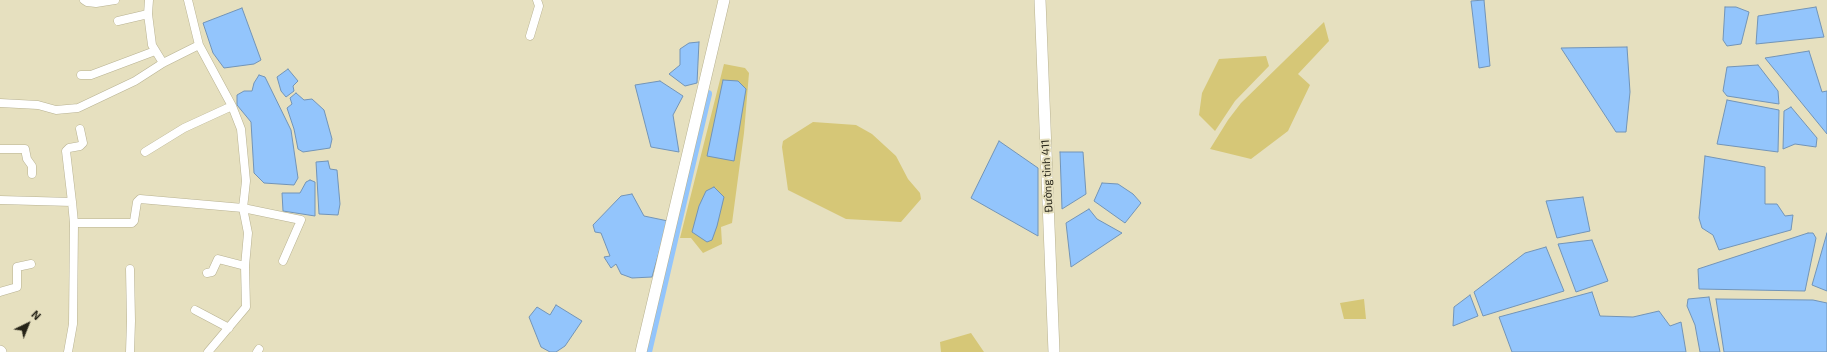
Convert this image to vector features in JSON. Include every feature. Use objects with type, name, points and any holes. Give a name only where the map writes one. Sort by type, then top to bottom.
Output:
[{"type":"main road","points":[[640,352],[724,0]]},
{"type":"main road","name":"Đường tỉnh 411","points":[[1040,0],[1054,352]]},
{"type":"street","points":[[84,0],[87,2],[96,3],[115,0]]},
{"type":"street","points":[[149,0],[148,14],[152,45],[163,63]]},
{"type":"street","points":[[188,0],[199,46],[232,106],[241,129],[246,181],[243,208],[248,234],[245,266],[246,307],[208,352]]},
{"type":"street","points":[[530,36],[539,6],[537,0]]},
{"type":"street","points":[[118,21],[148,14]]},
{"type":"street","points":[[0,103],[33,104],[56,110],[78,108],[135,81],[163,63],[199,46]]},
{"type":"street","points":[[81,75],[91,75],[155,51]]},
{"type":"street","points":[[145,152],[184,128],[232,106]]},
{"type":"street","points":[[68,352],[73,324],[74,223],[66,151],[69,148],[80,146],[83,143],[80,129]]},
{"type":"street","points":[[0,149],[25,148],[27,159],[32,166],[32,174]]},
{"type":"street","points":[[74,223],[132,223],[134,221],[137,202],[140,199],[243,208],[301,220],[283,261]]},
{"type":"street","points":[[0,200],[72,202]]},
{"type":"street","points":[[208,273],[212,272],[218,259],[245,266]]},
{"type":"street","points":[[0,292],[17,287],[17,267],[32,264]]},
{"type":"street","points":[[130,269],[130,352]]},
{"type":"street","points":[[196,310],[229,328]]},
{"type":"shaded area","points":[[1324,22],[1329,41],[1298,74],[1310,85],[1288,131],[1251,159],[1210,149],[1228,120],[1241,103]]},
{"type":"shaded area","points":[[1266,56],[1269,66],[1235,101],[1215,131],[1199,115],[1202,93],[1219,59]]},
{"type":"shaded area","points":[[724,64],[745,68],[749,73],[744,133],[732,223],[721,227],[722,244],[703,253],[691,238],[680,238]]},
{"type":"shaded area","points":[[813,122],[856,125],[872,134],[896,156],[908,179],[920,193],[921,199],[901,222],[846,219],[788,190],[782,147],[783,141]]},
{"type":"shaded area","points":[[1364,299],[1366,319],[1344,319],[1340,303]]},
{"type":"shaded area","points":[[971,333],[984,352],[941,352],[940,342]]},
{"type":"water","points":[[1484,0],[1490,66],[1479,68],[1471,1]]},
{"type":"water","points":[[1725,7],[1736,7],[1749,12],[1741,44],[1727,46],[1723,40]]},
{"type":"water","points":[[1816,7],[1824,37],[1756,44],[1758,16]]},
{"type":"water","points":[[242,8],[261,60],[254,64],[224,68],[213,53],[203,23]]},
{"type":"water","points":[[699,42],[697,83],[685,86],[669,74],[680,65],[680,49],[689,43]]},
{"type":"water","points":[[1627,47],[1630,92],[1626,132],[1616,132],[1561,48]]},
{"type":"water","points":[[1809,51],[1822,92],[1827,91],[1827,134],[1765,58]]},
{"type":"water","points":[[1758,65],[1778,91],[1779,104],[1727,96],[1723,91],[1727,67]]},
{"type":"water","points":[[288,69],[298,81],[293,86],[294,91],[286,97],[281,91],[277,77]]},
{"type":"water","points":[[259,75],[265,77],[291,130],[298,178],[294,185],[264,183],[254,173],[251,122],[237,105],[237,95],[244,91],[252,91],[254,83]]},
{"type":"water","points":[[723,80],[738,81],[746,89],[734,161],[707,156]]},
{"type":"water","points":[[660,81],[683,96],[673,115],[679,152],[651,147],[635,85]]},
{"type":"water","points":[[296,93],[304,100],[312,99],[324,110],[332,139],[330,148],[303,152],[298,149],[294,129],[287,108],[292,104],[290,98]]},
{"type":"water","points":[[1727,100],[1779,110],[1778,152],[1717,144]]},
{"type":"water","points":[[1791,107],[1817,138],[1816,147],[1795,144],[1783,149],[1784,111]]},
{"type":"water","points":[[999,141],[1038,168],[1038,236],[971,198]]},
{"type":"water","points":[[1060,152],[1083,152],[1086,194],[1062,209]]},
{"type":"water","points":[[1705,156],[1765,167],[1765,204],[1777,204],[1785,216],[1793,215],[1791,230],[1719,250],[1713,235],[1702,228],[1699,218]]},
{"type":"water","points":[[328,161],[330,169],[337,170],[340,204],[338,215],[319,214],[316,162]]},
{"type":"water","points":[[310,180],[315,182],[315,216],[283,211],[282,193],[300,193],[306,182]]},
{"type":"water","points":[[1102,183],[1118,184],[1133,194],[1141,203],[1125,223],[1094,201]]},
{"type":"water","points":[[714,187],[724,197],[712,240],[707,242],[692,232],[699,206],[706,191]]},
{"type":"water","points":[[632,194],[644,216],[668,221],[652,277],[632,278],[621,274],[616,264],[611,268],[604,257],[610,256],[601,233],[595,232],[593,225],[621,196]]},
{"type":"water","points":[[1583,197],[1590,231],[1557,238],[1546,201]]},
{"type":"water","points":[[1089,209],[1097,219],[1122,233],[1071,267],[1066,223]]},
{"type":"water","points":[[1808,233],[1813,233],[1816,238],[1805,291],[1699,289],[1698,269]]},
{"type":"water","points":[[1827,233],[1827,291],[1812,285]]},
{"type":"water","points":[[1592,240],[1608,281],[1576,292],[1558,244]]},
{"type":"water","points":[[1546,247],[1564,291],[1483,316],[1474,292],[1525,253]]},
{"type":"water","points":[[1592,292],[1600,316],[1633,317],[1659,311],[1670,326],[1681,322],[1686,352],[1512,352],[1499,317]]},
{"type":"water","points":[[1470,295],[1478,316],[1453,326],[1454,307]]},
{"type":"water","points":[[1709,297],[1720,352],[1700,352],[1695,325],[1687,306],[1688,299]]},
{"type":"water","points":[[1716,299],[1813,300],[1827,303],[1827,352],[1724,352]]},
{"type":"water","points":[[556,305],[582,321],[565,346],[556,352],[550,352],[541,347],[529,317],[537,307],[550,315]]},
{"type":"waterway","points":[[648,352],[708,94]]}]
